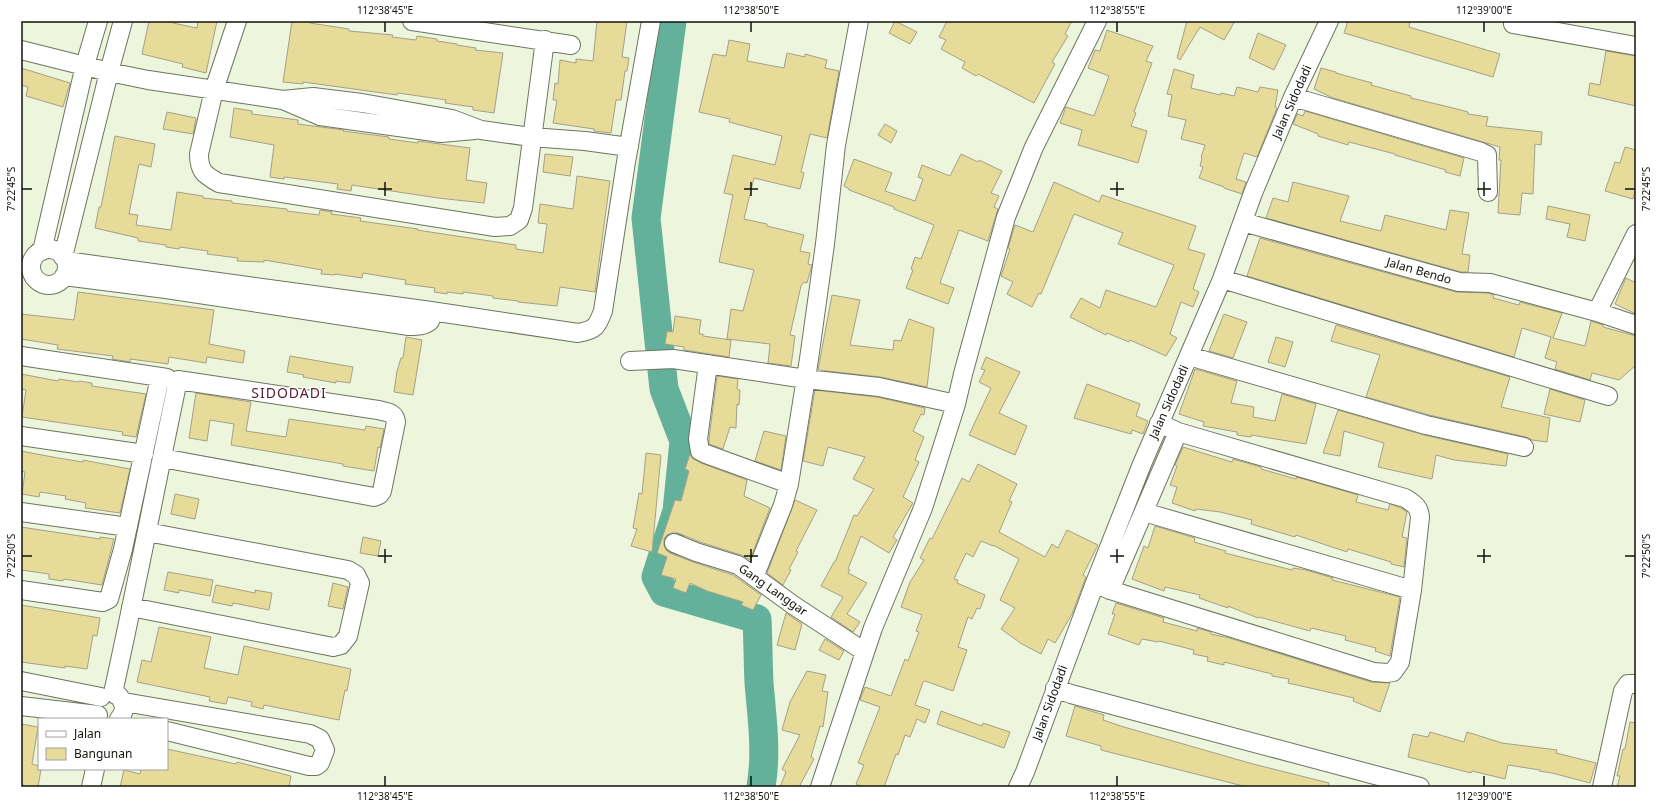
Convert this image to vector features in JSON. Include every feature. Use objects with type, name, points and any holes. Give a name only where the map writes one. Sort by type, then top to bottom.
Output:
[{"type":"street","points":[[98,21],[33,252],[33,259],[26,270],[38,282],[49,285],[60,281],[109,72],[123,21]]},
{"type":"street","points":[[237,21],[214,90],[199,154],[199,164],[206,176],[219,183],[495,227],[510,226],[519,220],[522,208],[545,40]]},
{"type":"street","points":[[412,21],[571,44]]},
{"type":"street","points":[[33,252],[52,250],[64,265],[431,311],[578,333],[590,331],[597,325],[603,311],[651,21]]},
{"type":"street","points":[[755,576],[783,505],[789,484],[806,379],[825,244],[836,145],[859,21]]},
{"type":"street","points":[[820,787],[864,652],[922,508],[956,404],[1006,217],[1034,147],[1097,21]]},
{"type":"street","name":"Jalan Sidodadi","points":[[1018,787],[1025,772],[1055,688],[1102,586],[1159,423],[1222,279],[1253,193],[1293,97],[1329,21]]},
{"type":"street","points":[[1514,21],[1513,24],[1636,46]]},
{"type":"street","points":[[21,50],[148,80],[283,100],[320,116],[441,133],[481,130],[531,137],[585,141],[629,147]]},
{"type":"street","points":[[1293,97],[1481,152],[1487,155],[1488,192]]},
{"type":"street","name":"Jalan Bendo","points":[[1243,222],[1459,282],[1490,283],[1596,312],[1636,325]]},
{"type":"street","points":[[1596,312],[1636,234]]},
{"type":"street","points":[[1222,279],[1608,396]]},
{"type":"street","points":[[21,356],[164,377],[144,454],[123,548],[108,601],[103,602],[21,590]]},
{"type":"street","points":[[1189,356],[1426,425],[1524,447]]},
{"type":"street","points":[[630,361],[673,359],[806,379],[879,387],[956,404]]},
{"type":"street","points":[[708,364],[698,439],[700,451],[789,484]]},
{"type":"street","points":[[116,708],[132,607],[147,532],[162,458],[178,380],[378,410],[392,414],[396,419],[382,491],[379,495],[374,497],[162,458]]},
{"type":"street","points":[[1159,423],[1178,432],[1405,498],[1414,504],[1419,510],[1420,517],[1412,590],[1400,662],[1393,672],[1374,672],[1102,586],[1144,512],[1178,432]]},
{"type":"street","points":[[21,436],[144,454]]},
{"type":"street","points":[[21,512],[128,527]]},
{"type":"street","points":[[1144,512],[1412,590]]},
{"type":"street","points":[[132,607],[333,646],[341,645],[348,636],[360,583],[356,575],[348,570],[147,532]]},
{"type":"street","name":"Gang Langgar","points":[[674,543],[696,552],[738,565],[793,605],[864,652]]},
{"type":"street","points":[[21,681],[116,708],[310,734],[320,739],[324,750],[320,763],[316,766],[309,766],[168,731]]},
{"type":"street","points":[[1602,787],[1623,691],[1628,684],[1636,684]]},
{"type":"street","points":[[1055,688],[1079,696],[1420,787]]},
{"type":"street","points":[[100,717],[96,709],[97,702],[116,708]]},
{"type":"street","points":[[21,706],[100,717]]},
{"type":"street","points":[[91,787],[96,770]]},
{"type":"building","points":[[149,21],[174,21],[173,23],[197,28],[198,21],[217,21],[206,73],[182,67],[183,64],[142,54]]},
{"type":"building","points":[[292,21],[310,21],[310,23],[349,29],[349,31],[393,35],[392,37],[416,40],[417,36],[437,39],[437,41],[476,48],[475,50],[503,53],[494,113],[473,110],[473,107],[445,103],[446,100],[303,82],[303,84],[283,82]]},
{"type":"building","points":[[597,21],[627,21],[622,57],[629,58],[627,71],[625,71],[621,100],[616,100],[611,133],[553,123],[557,100],[553,100],[555,83],[558,84],[560,60],[576,63],[576,59],[593,61]]},
{"type":"building","points":[[895,21],[917,32],[910,44],[889,33]]},
{"type":"building","points":[[947,21],[1072,21],[1065,34],[1068,36],[1052,62],[1055,64],[1034,103],[978,74],[976,76],[962,68],[965,62],[941,49],[946,40],[939,37]]},
{"type":"building","points":[[1187,21],[1235,21],[1224,40],[1200,27],[1180,60],[1177,58]]},
{"type":"building","points":[[1348,21],[1410,21],[1409,27],[1500,54],[1493,77],[1344,33]]},
{"type":"building","points":[[1107,30],[1153,46],[1146,61],[1152,63],[1134,112],[1136,113],[1131,126],[1147,131],[1138,163],[1078,145],[1082,130],[1060,123],[1066,107],[1094,116],[1109,76],[1088,68],[1095,50],[1100,51]]},
{"type":"building","points":[[1258,33],[1286,45],[1274,70],[1249,58]]},
{"type":"building","points":[[729,40],[750,44],[747,61],[784,68],[787,53],[805,57],[805,54],[827,60],[825,68],[839,71],[827,138],[810,134],[801,172],[804,173],[800,189],[754,178],[744,219],[804,235],[800,251],[810,253],[808,264],[812,265],[807,283],[804,282],[801,286],[790,335],[795,336],[791,366],[768,363],[770,344],[727,339],[731,309],[743,311],[754,270],[719,262],[733,195],[724,193],[733,155],[775,165],[782,136],[729,122],[730,119],[699,112],[713,54],[726,56]]},
{"type":"building","points":[[1606,51],[1636,56],[1636,106],[1588,95],[1590,83],[1600,85]]},
{"type":"building","points":[[21,68],[70,83],[63,107],[26,96],[28,87],[21,85]]},
{"type":"building","points":[[1321,68],[1372,83],[1371,85],[1411,96],[1411,98],[1468,112],[1468,114],[1488,117],[1486,126],[1542,132],[1541,145],[1535,144],[1533,194],[1522,193],[1520,215],[1498,213],[1501,160],[1499,160],[1500,147],[1333,98],[1314,89]]},
{"type":"building","points":[[1174,69],[1194,75],[1191,88],[1220,95],[1221,93],[1234,96],[1237,87],[1258,92],[1260,87],[1278,90],[1275,107],[1277,108],[1257,157],[1244,153],[1236,179],[1246,182],[1242,194],[1199,178],[1203,167],[1200,166],[1205,145],[1181,139],[1186,120],[1168,116],[1172,95],[1167,94]]},
{"type":"building","points":[[234,108],[252,111],[252,114],[298,120],[298,124],[389,137],[389,139],[418,143],[418,141],[470,148],[466,180],[487,183],[484,203],[438,198],[352,185],[351,191],[337,189],[338,184],[284,177],[284,179],[270,177],[274,145],[230,137]]},
{"type":"building","points":[[1305,111],[1464,158],[1460,176],[1395,154],[1349,142],[1348,145],[1318,136],[1318,134],[1293,124],[1297,114],[1303,116]]},
{"type":"building","points":[[167,112],[196,118],[193,134],[163,129]]},
{"type":"building","points":[[885,124],[897,131],[891,143],[878,135]]},
{"type":"building","points":[[115,136],[155,144],[151,167],[139,164],[129,214],[138,215],[136,225],[171,230],[177,192],[203,196],[203,198],[232,201],[232,203],[287,209],[287,211],[319,215],[320,210],[332,212],[331,214],[361,218],[360,221],[516,245],[516,249],[543,253],[547,224],[538,223],[540,204],[573,209],[577,176],[610,181],[595,292],[560,287],[557,306],[518,302],[493,298],[493,296],[463,292],[463,294],[447,292],[447,294],[434,292],[435,288],[405,284],[406,280],[363,273],[362,278],[335,274],[321,274],[322,270],[264,260],[264,262],[237,261],[238,258],[207,254],[208,251],[180,247],[179,249],[166,247],[166,245],[138,241],[138,238],[95,228],[99,207],[101,207]]},
{"type":"building","points":[[1625,147],[1636,150],[1636,188],[1633,199],[1605,191],[1615,162],[1620,163]]},
{"type":"building","points":[[545,154],[573,157],[570,176],[543,172]]},
{"type":"building","points":[[961,154],[978,162],[979,160],[1002,171],[991,193],[999,196],[994,207],[998,209],[988,241],[959,230],[940,283],[954,288],[948,304],[906,288],[913,270],[911,269],[915,257],[921,259],[934,225],[894,209],[894,207],[849,190],[844,186],[854,159],[892,173],[885,191],[915,201],[923,179],[918,177],[922,165],[950,176]]},
{"type":"building","points":[[1054,182],[1099,202],[1102,195],[1196,226],[1188,249],[1205,254],[1193,289],[1199,292],[1193,307],[1181,302],[1170,334],[1177,338],[1166,356],[1130,340],[1129,342],[1107,333],[1106,335],[1070,317],[1081,298],[1100,308],[1106,290],[1156,307],[1174,265],[1118,244],[1123,233],[1074,214],[1041,294],[1039,293],[1032,307],[1007,294],[1013,282],[1001,276],[1010,249],[1008,248],[1015,225],[1033,232]]},
{"type":"building","points":[[1293,182],[1349,196],[1340,221],[1381,231],[1385,215],[1446,230],[1450,210],[1469,213],[1462,254],[1470,255],[1468,272],[1461,272],[1266,218],[1273,198],[1288,202]]},
{"type":"building","points":[[1548,206],[1590,215],[1585,241],[1567,237],[1570,224],[1546,219]]},
{"type":"building","points":[[1260,238],[1456,292],[1488,293],[1494,295],[1493,298],[1519,305],[1520,302],[1562,313],[1553,338],[1585,346],[1591,321],[1603,325],[1603,327],[1636,336],[1636,365],[1619,380],[1592,373],[1590,380],[1555,369],[1557,362],[1545,358],[1551,337],[1522,328],[1514,357],[1247,276]]},
{"type":"building","points":[[1626,278],[1636,283],[1636,314],[1615,304]]},
{"type":"building","points":[[78,292],[214,310],[209,344],[245,351],[243,363],[207,357],[206,363],[169,357],[168,364],[130,359],[130,362],[112,359],[113,356],[57,349],[58,345],[21,339],[21,314],[74,320]]},
{"type":"building","points":[[832,295],[860,300],[850,345],[893,350],[894,340],[901,341],[909,319],[934,328],[927,387],[880,377],[818,370]]},
{"type":"building","points":[[1224,314],[1247,322],[1233,358],[1209,351]]},
{"type":"building","points":[[675,316],[701,320],[699,334],[703,334],[703,336],[731,340],[729,357],[684,350],[684,347],[665,344],[667,331],[673,332]]},
{"type":"building","points":[[1336,325],[1510,377],[1501,407],[1550,418],[1547,442],[1532,440],[1526,437],[1429,415],[1366,397],[1380,355],[1331,341]]},
{"type":"building","points":[[406,337],[422,340],[413,395],[394,392],[397,371],[401,358],[403,358]]},
{"type":"building","points":[[1276,337],[1293,342],[1285,367],[1268,362]]},
{"type":"building","points":[[290,356],[353,367],[350,383],[336,381],[336,383],[303,377],[304,375],[287,372]]},
{"type":"building","points":[[986,357],[1020,372],[999,413],[1027,426],[1015,455],[969,435],[991,388],[979,382],[985,370],[981,369]]},
{"type":"building","points":[[1195,369],[1237,381],[1231,403],[1254,407],[1253,417],[1275,421],[1282,394],[1316,404],[1306,444],[1251,435],[1251,437],[1237,435],[1237,432],[1203,426],[1204,422],[1179,414]]},
{"type":"building","points":[[21,374],[58,381],[59,379],[92,383],[92,386],[146,394],[136,437],[122,435],[123,432],[22,417],[26,390],[21,389]]},
{"type":"building","points":[[717,376],[738,379],[737,389],[740,390],[739,405],[737,404],[736,428],[730,427],[723,449],[709,444]]},
{"type":"building","points":[[1087,384],[1140,404],[1136,416],[1148,421],[1143,434],[1132,430],[1131,434],[1074,418]]},
{"type":"building","points":[[1550,389],[1585,400],[1580,422],[1544,414]]},
{"type":"building","points":[[815,390],[877,397],[925,408],[924,415],[921,414],[913,431],[924,437],[915,460],[919,462],[903,497],[913,503],[893,537],[897,540],[889,553],[861,536],[848,569],[850,570],[848,573],[867,583],[847,614],[860,622],[853,632],[831,617],[843,597],[821,586],[835,562],[854,515],[857,516],[874,489],[853,479],[865,457],[828,447],[823,466],[803,461]]},
{"type":"building","points":[[196,393],[251,402],[246,431],[286,437],[289,419],[365,430],[366,426],[384,429],[380,448],[378,447],[374,471],[343,466],[343,464],[231,445],[234,424],[210,420],[207,441],[189,438]]},
{"type":"building","points":[[1338,410],[1424,435],[1508,454],[1506,466],[1454,460],[1436,455],[1432,479],[1378,467],[1384,443],[1344,431],[1340,456],[1323,453]]},
{"type":"building","points":[[764,431],[786,436],[781,470],[755,461]]},
{"type":"building","points":[[1183,447],[1232,462],[1233,459],[1261,467],[1261,469],[1296,479],[1297,477],[1358,495],[1356,502],[1388,510],[1390,504],[1401,508],[1407,512],[1402,537],[1407,538],[1404,567],[1348,549],[1347,552],[1296,535],[1295,537],[1251,524],[1252,520],[1220,512],[1196,509],[1195,511],[1172,503],[1177,487],[1170,485],[1177,466],[1175,465]]},
{"type":"building","points":[[21,451],[83,462],[83,460],[130,469],[120,513],[85,508],[86,503],[65,499],[66,496],[40,492],[39,497],[22,494],[25,472],[21,471]]},
{"type":"building","points":[[646,453],[661,455],[652,552],[631,546],[637,529],[633,528],[639,493],[642,494]]},
{"type":"building","points":[[690,454],[692,458],[701,463],[747,480],[744,496],[770,508],[750,560],[741,555],[700,542],[678,533],[667,535],[664,539],[666,550],[693,562],[733,575],[761,595],[753,610],[741,605],[743,602],[707,591],[690,583],[686,593],[673,588],[676,579],[661,575],[667,557],[657,553],[675,500],[681,501],[689,471],[685,469]]},
{"type":"building","points":[[978,464],[1017,484],[1009,501],[1012,502],[999,532],[1045,557],[1052,544],[1058,548],[1067,530],[1098,545],[1083,575],[1086,577],[1072,614],[1055,643],[1048,639],[1041,654],[1022,644],[1001,629],[1015,608],[1000,600],[1019,559],[993,545],[981,541],[973,557],[966,553],[954,579],[958,580],[957,583],[985,595],[980,609],[977,608],[972,619],[968,617],[958,647],[967,650],[953,691],[925,681],[923,682],[915,705],[930,710],[925,723],[917,719],[910,737],[905,735],[898,755],[896,754],[884,787],[863,787],[856,784],[864,765],[858,763],[880,707],[860,700],[865,687],[891,696],[905,659],[908,661],[919,632],[916,631],[922,615],[901,607],[910,582],[924,560],[920,558],[930,538],[932,539],[962,478],[969,482]]},
{"type":"building","points":[[175,494],[199,499],[195,519],[171,514]]},
{"type":"building","points":[[795,500],[817,510],[796,551],[798,552],[783,585],[767,573]]},
{"type":"building","points":[[1155,526],[1195,538],[1194,542],[1226,551],[1225,553],[1292,570],[1293,568],[1306,570],[1333,578],[1332,580],[1400,597],[1390,656],[1375,651],[1376,648],[1345,640],[1346,636],[1311,628],[1310,631],[1259,617],[1258,618],[1228,606],[1228,608],[1199,598],[1200,595],[1165,587],[1164,591],[1132,579],[1144,546],[1148,548]]},
{"type":"building","points":[[21,527],[100,539],[100,537],[114,539],[102,585],[64,579],[63,581],[49,579],[49,574],[21,570]]},
{"type":"building","points":[[363,537],[381,541],[378,556],[360,553]]},
{"type":"building","points":[[168,572],[213,580],[210,596],[179,590],[179,593],[164,590]]},
{"type":"building","points":[[333,583],[348,587],[343,609],[328,606]]},
{"type":"building","points":[[216,585],[255,593],[255,590],[272,593],[269,610],[233,603],[232,606],[212,602]]},
{"type":"building","points":[[1116,603],[1164,618],[1163,622],[1197,631],[1197,628],[1211,632],[1211,634],[1229,638],[1371,682],[1390,683],[1380,712],[1353,701],[1354,698],[1288,683],[1289,679],[1272,676],[1272,674],[1224,662],[1224,665],[1207,661],[1208,657],[1193,654],[1194,650],[1159,641],[1142,639],[1139,645],[1108,634],[1115,614],[1112,614]]},
{"type":"building","points":[[21,605],[100,618],[97,636],[93,635],[87,669],[65,666],[65,668],[21,662]]},
{"type":"building","points":[[786,613],[802,624],[795,650],[777,645]]},
{"type":"building","points":[[159,627],[211,637],[204,668],[238,675],[244,646],[351,669],[339,720],[264,705],[263,709],[251,706],[252,702],[228,697],[226,704],[209,701],[210,697],[137,682],[142,660],[151,662]]},
{"type":"building","points":[[825,639],[844,651],[839,660],[819,650]]},
{"type":"building","points":[[807,671],[826,675],[822,691],[828,692],[823,727],[820,726],[811,757],[814,759],[799,787],[780,787],[786,772],[782,769],[800,735],[782,730],[790,702]]},
{"type":"building","points":[[1075,706],[1104,715],[1103,720],[1124,727],[1253,764],[1329,783],[1329,787],[1247,787],[1101,750],[1101,746],[1066,736]]},
{"type":"building","points":[[941,711],[982,726],[983,723],[1010,732],[1004,748],[937,724]]},
{"type":"building","points":[[1630,722],[1636,723],[1636,787],[1617,787],[1620,776],[1617,776],[1623,749],[1625,749]]},
{"type":"building","points":[[21,724],[38,727],[32,764],[38,766],[38,770],[41,770],[38,787],[24,787],[24,785],[21,785]]},
{"type":"building","points":[[1430,732],[1464,742],[1467,732],[1502,743],[1557,750],[1556,753],[1596,763],[1590,783],[1539,771],[1540,770],[1508,765],[1505,779],[1472,771],[1471,773],[1408,757],[1413,734],[1428,737]]},
{"type":"building","points":[[168,749],[236,764],[237,762],[291,776],[289,787],[120,787],[124,770],[140,774],[141,770],[168,770]]},
{"type":"waterway","points":[[672,21],[646,218],[664,389],[684,441],[677,511],[656,577],[664,592],[757,619],[759,683],[764,748],[761,787]]},
{"type":"district","name":"SIDODADI","points":[[289,393]]}]
